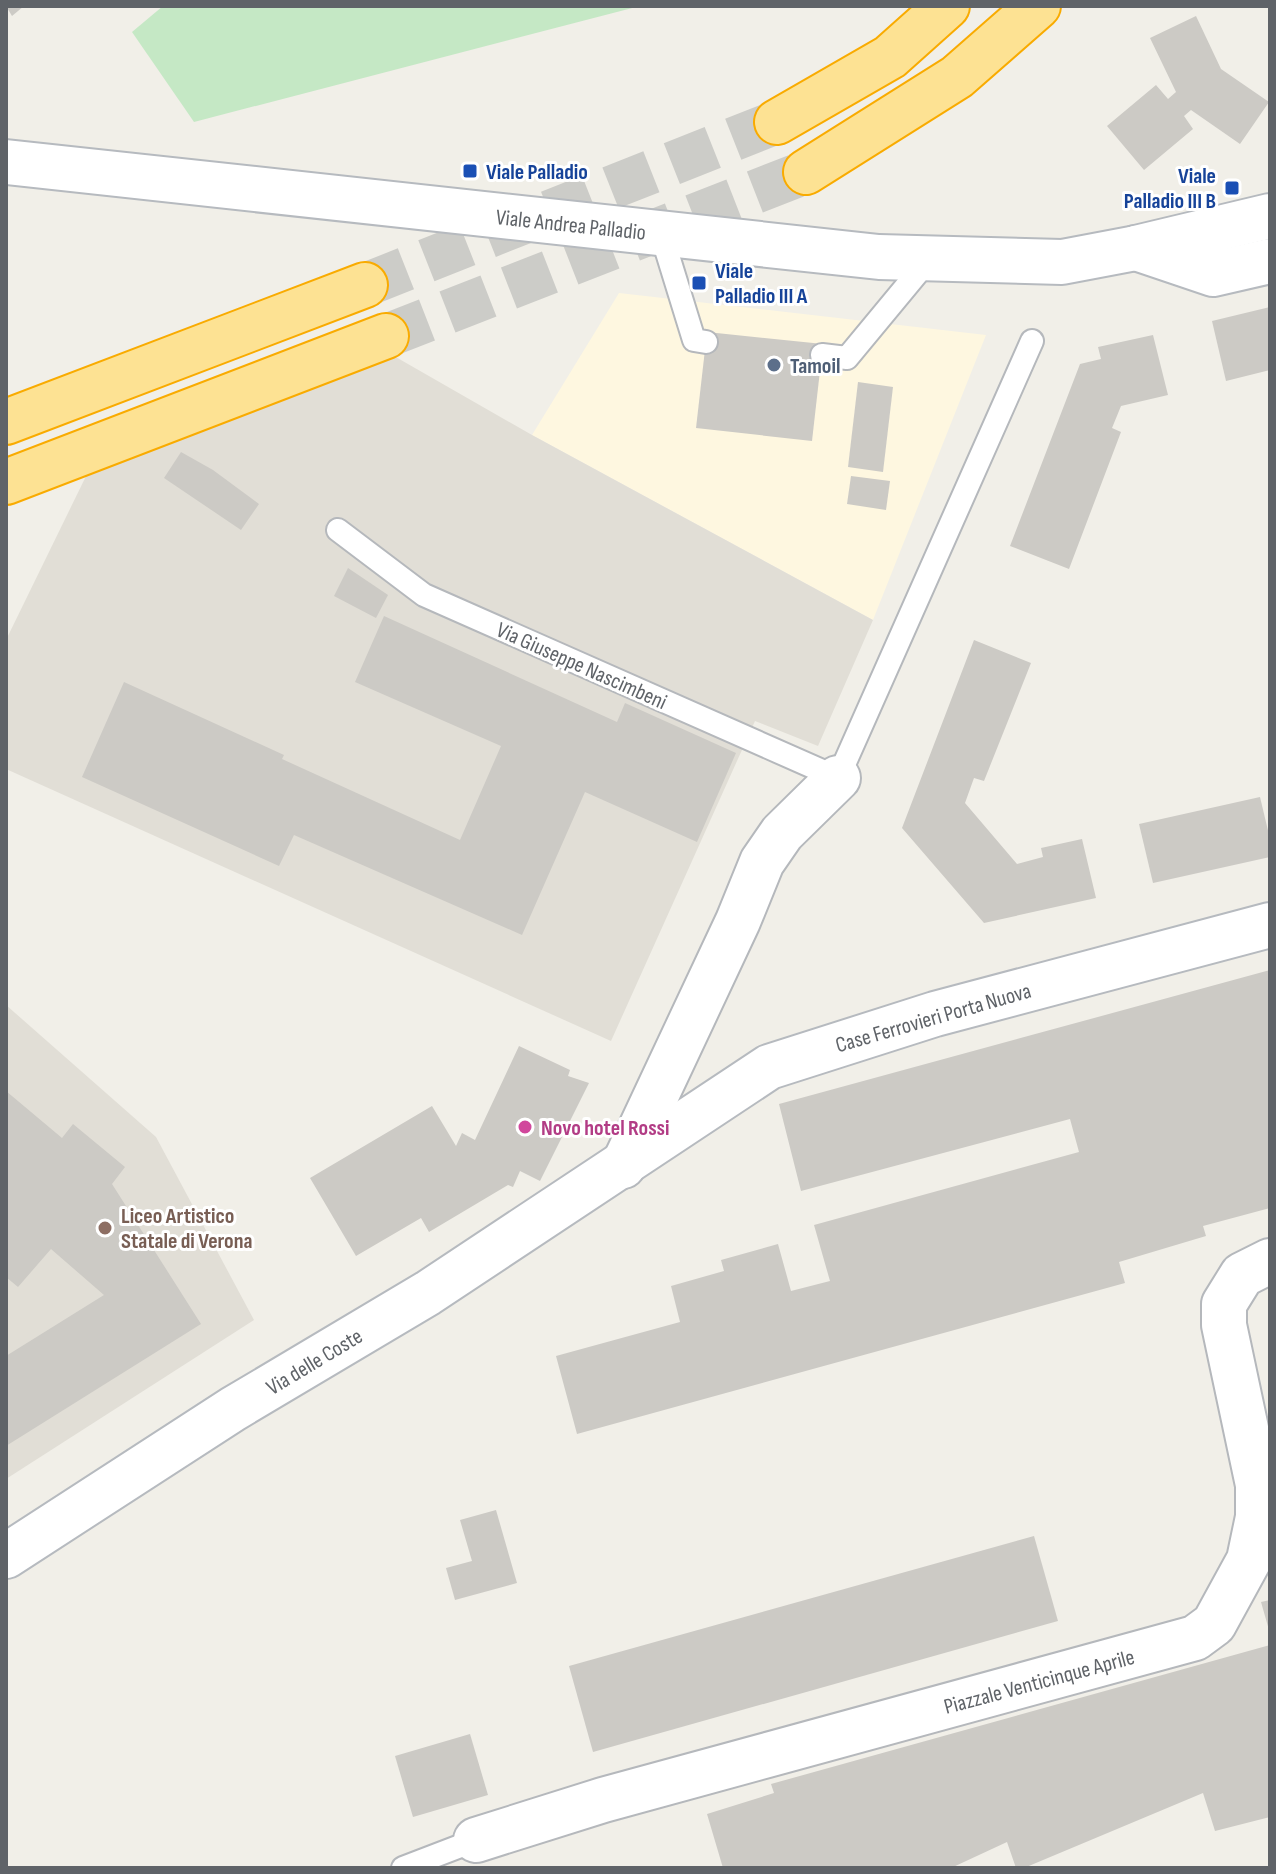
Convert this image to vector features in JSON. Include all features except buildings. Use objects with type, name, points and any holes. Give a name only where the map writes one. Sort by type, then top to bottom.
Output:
[{"type":"highway","points":[[777,122],[890,57],[947,6]]},
{"type":"highway","points":[[806,172],[957,77],[1038,6]]},
{"type":"highway","points":[[6,422],[365,285]]},
{"type":"highway","points":[[6,482],[386,336]]},
{"type":"street","name":"Viale Andrea Palladio","points":[[6,162],[879,257],[1062,262],[1270,216]]},
{"type":"street","name":"Viale Andrea Palladio","points":[[1136,248],[1213,274],[1270,261]]},
{"type":"street","points":[[623,1166],[738,921],[762,862],[782,833],[838,778]]},
{"type":"street","name":"Case Ferrovieri Porta Nuova","points":[[623,1166],[769,1067],[935,1014],[1270,925]]},
{"type":"street","name":"Via delle Coste","points":[[6,1556],[233,1409],[428,1293],[623,1166]]},
{"type":"street","name":"Piazzale Venticinque Aprile","points":[[476,1840],[603,1800],[1195,1638],[1214,1624],[1249,1560],[1258,1517],[1258,1485],[1224,1325],[1224,1304],[1242,1275],[1270,1261]]},
{"type":"lane","points":[[661,233],[694,340],[706,342]]},
{"type":"lane","points":[[822,355],[847,358],[929,259]]},
{"type":"lane","points":[[838,778],[1032,341]]},
{"type":"lane","name":"Via Giuseppe Nascimbeni","points":[[338,530],[424,595],[838,778]]},
{"type":"lane","points":[[403,1868],[476,1840]]},
{"type":"shaded area","points":[[619,293],[986,335],[873,620],[532,435]]},
{"type":"shaded area","points":[[394,356],[532,435],[873,620],[818,746],[755,721],[611,1041],[6,769],[6,640],[89,470]]},
{"type":"shaded area","name":"Liceo Artistico Statale di Verona","points":[[6,1005],[156,1137],[254,1320],[6,1479]]},
{"type":"green space","points":[[163,6],[640,6],[194,122],[132,32]]},
{"type":"tunnel","points":[[365,285],[777,122]]},
{"type":"tunnel","points":[[386,336],[806,172]]},
{"type":"place","name":"Viale Palladio","points":[[470,171]]},
{"type":"place","name":"Viale Palladio III B","points":[[1232,188]]},
{"type":"place","name":"Viale Palladio III A","points":[[699,283]]},
{"type":"place","name":"Tamoil","points":[[774,365]]},
{"type":"place","name":"Novo hotel Rossi","points":[[525,1127]]},
{"type":"place","name":"Liceo Artistico Statale di Verona","points":[[105,1228]]}]
